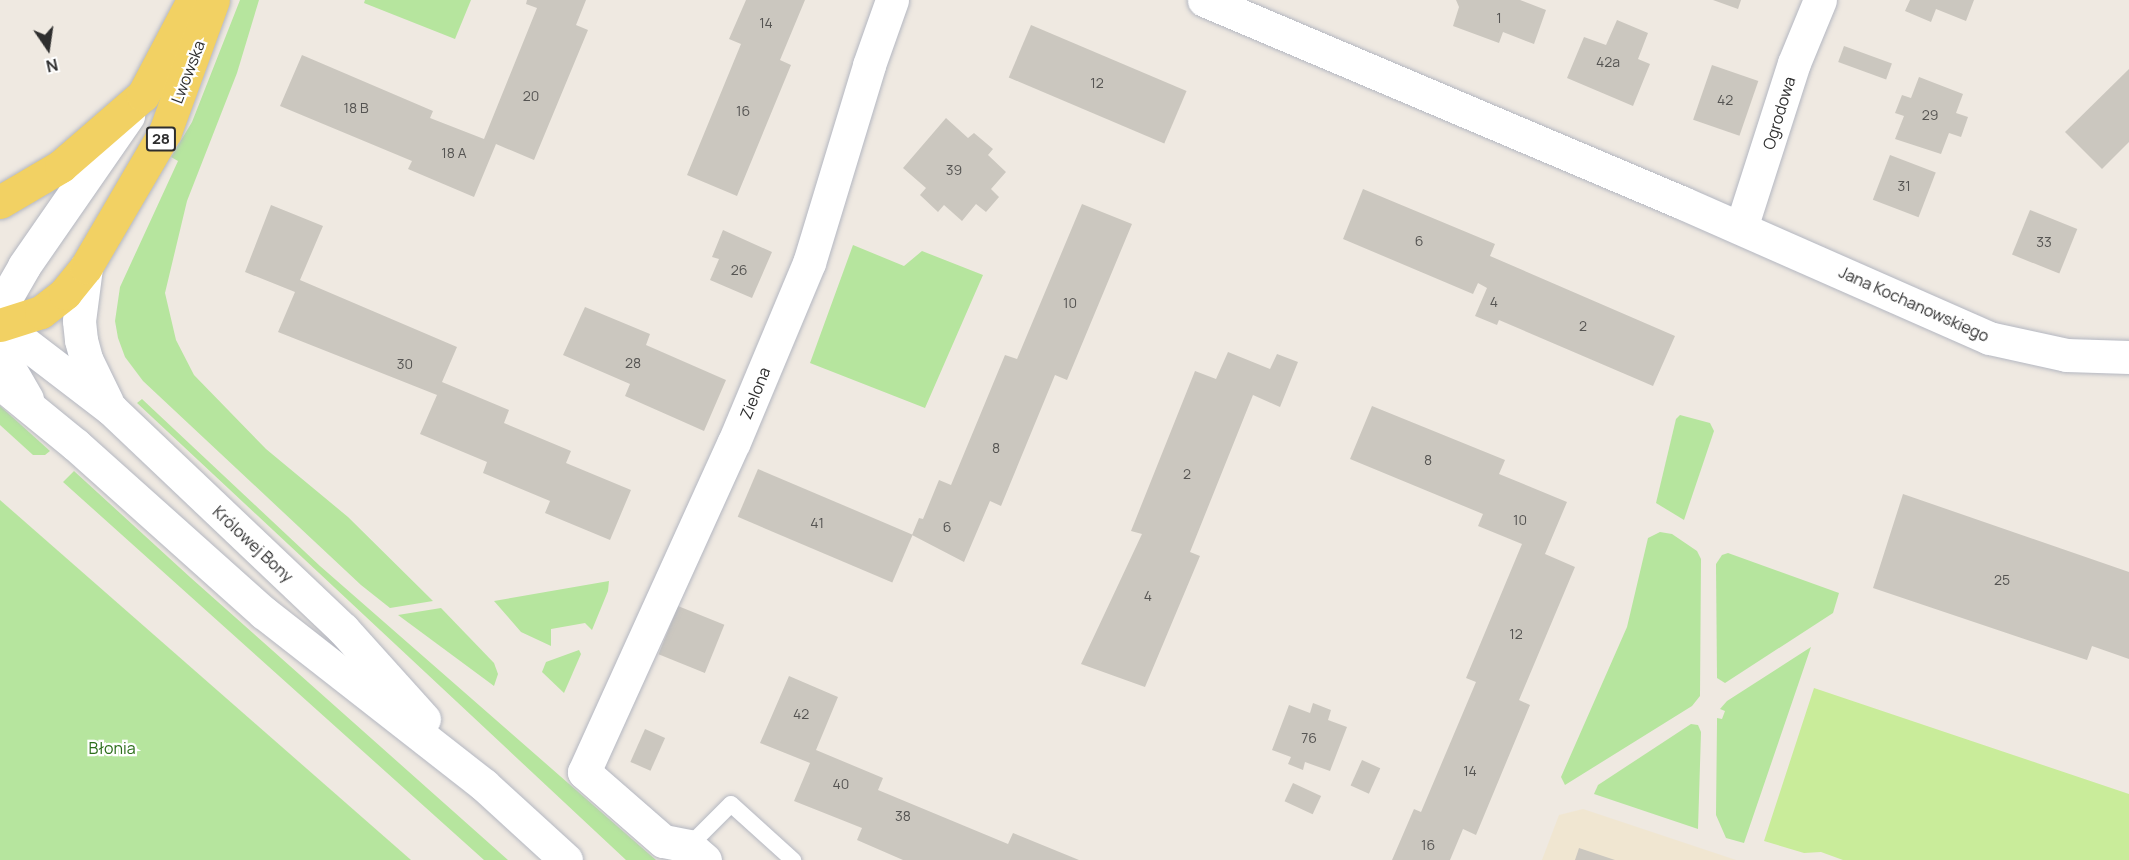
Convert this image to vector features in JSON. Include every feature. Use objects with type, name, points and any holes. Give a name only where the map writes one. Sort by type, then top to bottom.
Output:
[{"type":"main road","name":"Lwowska","points":[[0,202],[61,166],[143,95],[193,0]]},
{"type":"main road","name":"Lwowska","points":[[0,324],[41,312],[65,293],[86,267],[165,132],[213,0]]},
{"type":"street","name":"Zielona","points":[[697,853],[663,841],[584,772],[734,442],[809,262],[869,65],[892,0]]},
{"type":"street","name":"Jana Kochanowskiego","points":[[1204,0],[1741,228],[1989,338],[2066,355],[2129,357]]},
{"type":"street","name":"Ogrodowa","points":[[1741,228],[1794,63],[1820,0]]},
{"type":"street","name":"Lwowska","points":[[34,410],[9,368],[2,346],[0,324],[7,296],[24,266],[143,95]]},
{"type":"street","name":"Lwowska","points":[[86,267],[80,312],[81,340],[97,385],[111,409]]},
{"type":"street","name":"Królowej Bony","points":[[0,324],[111,409],[343,629],[484,785]]},
{"type":"street","name":"Królowej Bony","points":[[0,382],[264,613],[484,785],[566,860]]},
{"type":"lane","points":[[697,853],[731,804],[794,860]]},
{"type":"shaded area","points":[[1583,809],[1736,860],[1542,860],[1559,815]]},
{"type":"green space","points":[[240,0],[259,0],[237,73],[187,201],[165,293],[176,340],[194,375],[266,449],[348,517],[433,601],[390,608],[361,585],[143,381],[125,357],[118,338],[115,321],[120,287],[178,161],[171,157],[192,122]]},
{"type":"green space","points":[[365,0],[471,0],[455,39],[364,3]]},
{"type":"green space","points":[[853,245],[904,266],[922,251],[983,275],[925,408],[810,363]]},
{"type":"green space","points":[[142,399],[320,566],[656,860],[626,860],[137,403]]},
{"type":"green space","points":[[0,406],[50,451],[45,455],[33,455],[0,425]]},
{"type":"green space","points":[[1680,415],[1710,423],[1714,431],[1684,520],[1656,503],[1676,419]]},
{"type":"green space","points":[[74,471],[508,860],[484,860],[63,482]]},
{"type":"green space","name":"Błonia","points":[[0,500],[411,860],[0,860]]},
{"type":"green space","points":[[1660,532],[1672,534],[1697,551],[1701,559],[1700,696],[1692,706],[1565,785],[1561,777],[1627,627],[1648,538]]},
{"type":"green space","points":[[1728,553],[1839,593],[1833,613],[1725,683],[1717,678],[1716,564],[1722,555]]},
{"type":"green space","points":[[609,581],[608,591],[592,630],[585,623],[551,629],[551,646],[521,632],[494,601]]},
{"type":"green space","points":[[441,608],[494,663],[498,674],[494,686],[398,615]]},
{"type":"green space","points":[[1811,647],[1744,843],[1726,838],[1716,815],[1717,718],[1722,719],[1725,711],[1720,709],[1727,701]]},
{"type":"green space","points":[[579,650],[581,654],[564,693],[542,672],[546,662]]},
{"type":"green space","points":[[1814,688],[2129,794],[2129,860],[1843,860],[1821,852],[1804,853],[1764,841]]},
{"type":"green space","points":[[1691,724],[1698,725],[1701,732],[1698,829],[1594,794],[1598,785]]},
{"type":"building","points":[[527,0],[586,0],[576,25],[588,30],[534,160],[496,144],[474,197],[408,169],[412,161],[280,106],[302,55],[433,111],[430,118],[484,139],[537,8],[526,4]]},
{"type":"building","points":[[746,0],[805,0],[780,60],[791,65],[737,196],[687,175],[741,44],[729,39]]},
{"type":"building","points":[[1456,0],[1520,0],[1546,10],[1534,44],[1503,32],[1499,43],[1453,26],[1459,7]]},
{"type":"building","points":[[1713,0],[1741,0],[1738,9]]},
{"type":"building","points":[[1910,0],[1974,0],[1966,21],[1936,9],[1931,22],[1905,11]]},
{"type":"building","points":[[1617,20],[1648,33],[1638,59],[1650,64],[1633,106],[1567,78],[1584,37],[1606,45]]},
{"type":"building","points":[[1031,25],[1187,91],[1164,144],[1009,77]]},
{"type":"building","points":[[1844,46],[1892,63],[1886,79],[1838,62]]},
{"type":"building","points":[[1712,65],[1758,81],[1739,136],[1693,120]]},
{"type":"building","points":[[2129,69],[2129,142],[2102,169],[2065,132]]},
{"type":"building","points":[[1919,77],[1963,94],[1956,113],[1968,117],[1961,137],[1949,133],[1941,154],[1895,139],[1904,116],[1895,113],[1902,95],[1911,98]]},
{"type":"building","points":[[946,118],[968,138],[974,133],[993,149],[988,155],[1006,172],[991,189],[999,197],[986,212],[976,204],[962,221],[944,205],[938,212],[920,195],[926,188],[903,168]]},
{"type":"building","points":[[1890,155],[1936,173],[1919,217],[1873,200]]},
{"type":"building","points":[[1363,189],[1495,244],[1490,256],[1675,336],[1653,386],[1499,320],[1497,325],[1475,316],[1487,288],[1478,283],[1473,294],[1343,239]]},
{"type":"building","points":[[1082,204],[1132,224],[1067,380],[1055,375],[1001,506],[990,501],[964,562],[912,535],[919,518],[923,519],[939,480],[951,485],[1005,355],[1017,359]]},
{"type":"building","points":[[271,205],[323,226],[300,280],[457,347],[442,382],[509,410],[504,423],[571,451],[566,463],[631,490],[610,540],[545,513],[550,501],[483,473],[487,462],[420,434],[437,395],[278,332],[295,292],[245,272]]},
{"type":"building","points":[[2030,210],[2077,229],[2059,274],[2012,255]]},
{"type":"building","points":[[723,230],[772,252],[752,298],[710,280],[719,259],[712,257]]},
{"type":"building","points":[[585,307],[650,334],[646,345],[726,380],[704,431],[625,396],[630,384],[563,355]]},
{"type":"building","points":[[1228,352],[1270,369],[1277,354],[1298,362],[1280,407],[1253,395],[1190,552],[1200,556],[1145,687],[1081,664],[1142,534],[1131,531],[1195,371],[1216,379]]},
{"type":"building","points":[[1372,406],[1505,460],[1499,474],[1567,502],[1545,554],[1575,567],[1519,700],[1530,705],[1476,835],[1463,829],[1450,860],[1392,860],[1414,809],[1421,812],[1476,682],[1466,678],[1522,544],[1478,526],[1483,514],[1350,459]]},
{"type":"building","points":[[758,469],[913,535],[892,583],[738,517]]},
{"type":"building","points":[[1903,494],[2129,572],[2129,659],[2092,646],[2087,660],[1873,588]]},
{"type":"building","points":[[678,606],[724,625],[705,673],[659,654]]},
{"type":"building","points":[[789,676],[838,697],[816,750],[883,778],[878,790],[1008,844],[1013,833],[1079,860],[903,860],[857,840],[862,828],[794,801],[810,763],[760,743]]},
{"type":"building","points":[[1313,703],[1331,710],[1328,720],[1347,727],[1330,771],[1305,762],[1303,770],[1288,764],[1291,757],[1272,750],[1289,705],[1310,713]]},
{"type":"building","points":[[645,729],[665,738],[650,771],[630,762]]},
{"type":"building","points":[[1362,760],[1380,768],[1369,794],[1351,786]]},
{"type":"building","points":[[1293,783],[1321,796],[1313,814],[1285,801]]},
{"type":"building","points":[[1579,848],[1615,860],[1575,860]]}]
